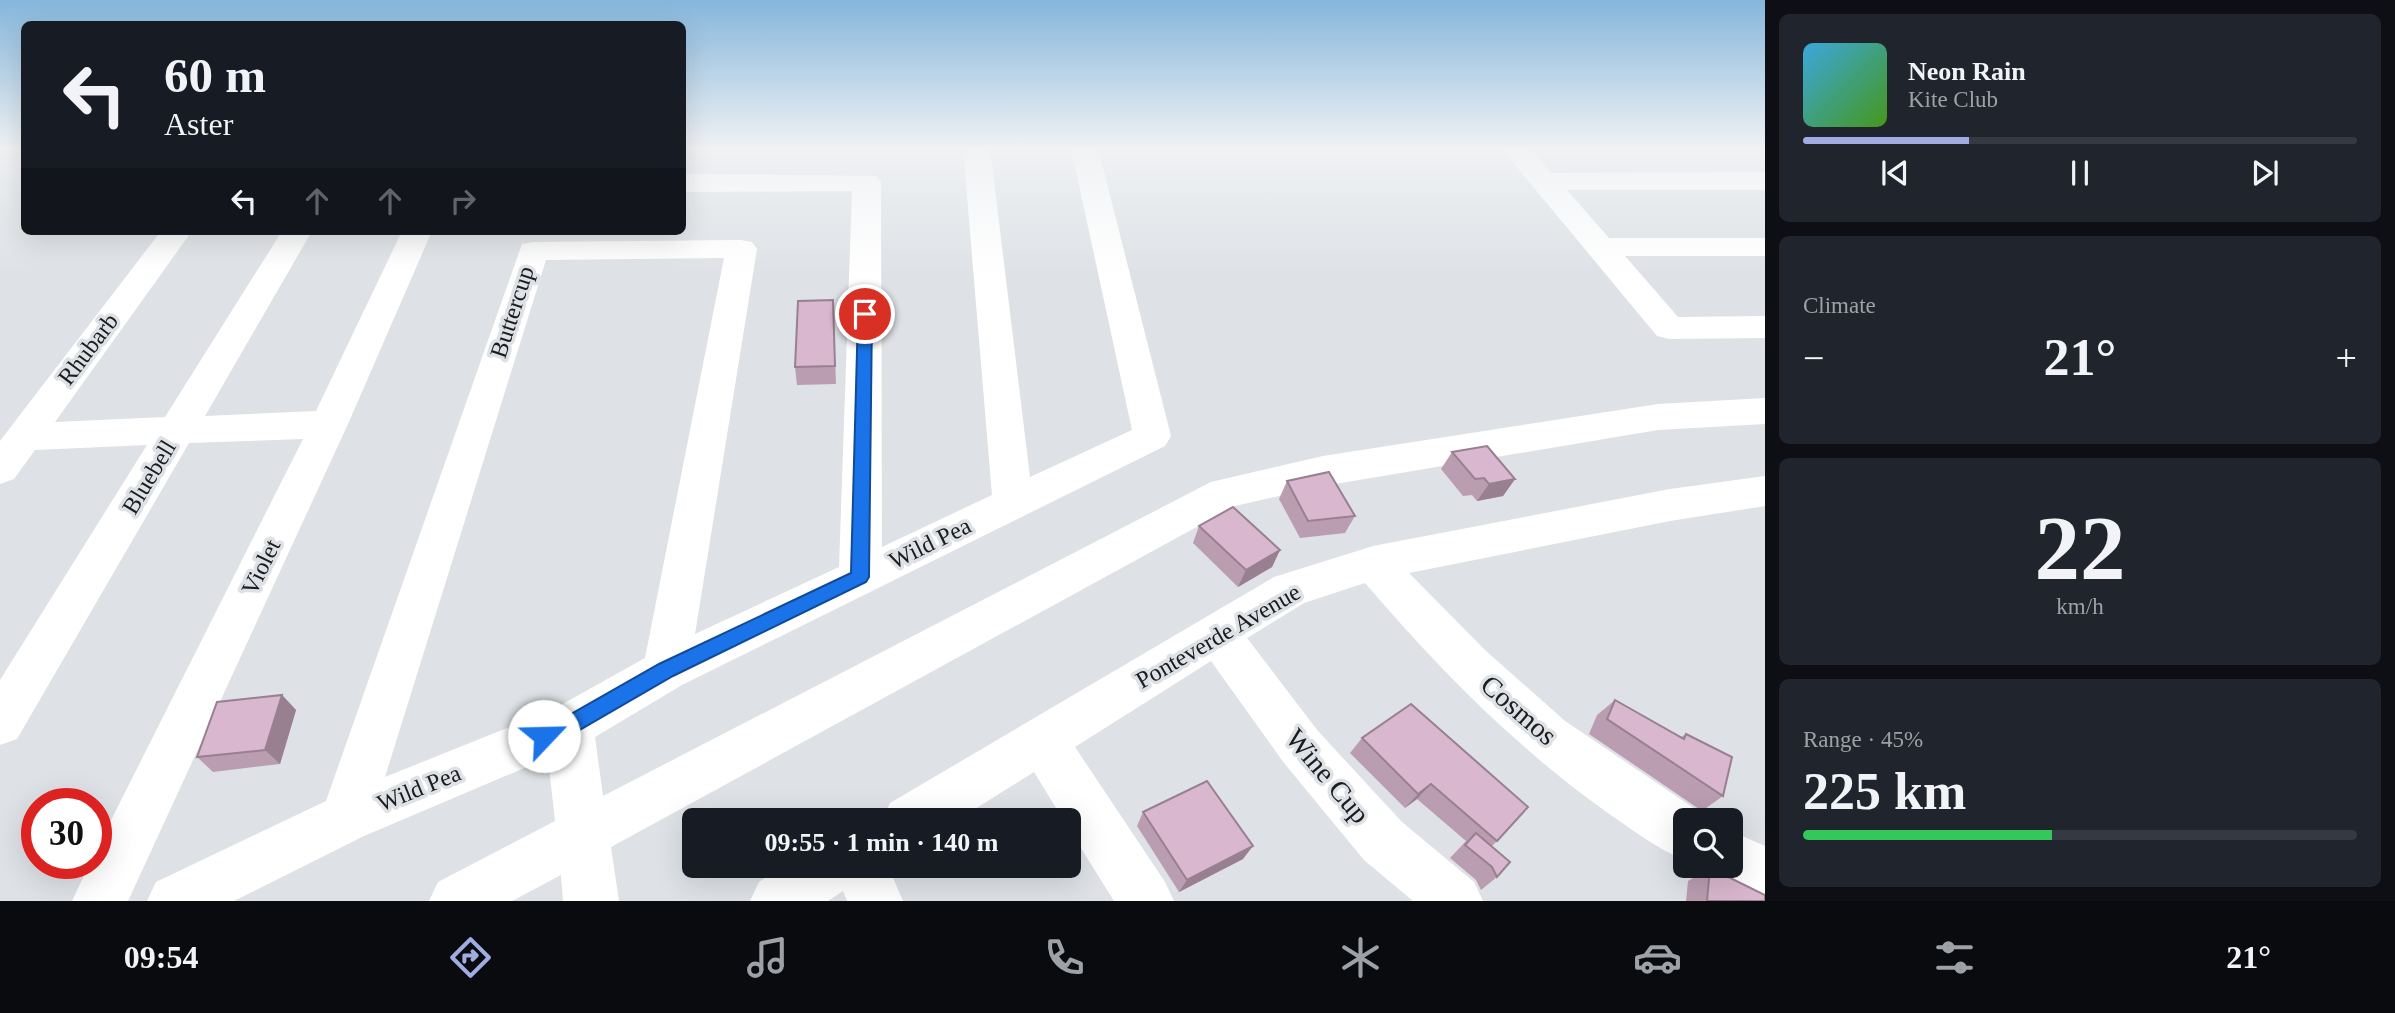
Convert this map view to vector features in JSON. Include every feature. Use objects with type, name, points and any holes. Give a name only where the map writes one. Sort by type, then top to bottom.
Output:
[{"type":"street","points":[[860,577],[867,190]]},
{"type":"street","points":[[980,190],[1013,502]]},
{"type":"street","name":"Wild Pea","points":[[175,901],[346,818],[569,726],[666,670],[1152,436],[1094,190]]},
{"type":"street","points":[[1552,190],[1669,328],[1765,327]]},
{"type":"street","name":"Rhubarb","points":[[0,468],[174,235]]},
{"type":"street","name":"Bluebell","points":[[0,723],[295,235]]},
{"type":"street","name":"Violet","points":[[100,901],[330,424],[415,235]]},
{"type":"street","name":"Buttercup","points":[[346,818],[533,251],[633,240],[741,249],[666,670]]},
{"type":"street","points":[[1600,247],[1765,247]]},
{"type":"street","points":[[457,901],[1226,494],[1323,471],[1658,417],[1765,411]]},
{"type":"street","points":[[22,437],[330,424]]},
{"type":"street","name":"Ponteverde Avenue","points":[[929,808],[1289,590],[1373,563],[1670,505],[1765,491]]},
{"type":"street","name":"Cosmos","points":[[1373,563],[1447,646],[1531,724],[1593,772],[1673,826]]},
{"type":"street","name":"Wine Cup","points":[[1218,635],[1301,747],[1383,841],[1455,901]]},
{"type":"street","points":[[569,726],[591,901]]},
{"type":"street","points":[[1041,739],[1146,901]]},
{"type":"street","points":[[1743,864],[1765,875]]},
{"type":"street","points":[[778,901],[815,878]]},
{"type":"street","points":[[865,878],[875,901]]},
{"type":"building","points":[[833,300],[835,366],[795,367],[798,301]]},
{"type":"building","points":[[1487,446],[1515,479],[1489,484],[1484,478],[1475,479],[1452,452]]},
{"type":"building","points":[[1329,472],[1355,516],[1308,521],[1287,481]]},
{"type":"building","points":[[1233,507],[1280,550],[1246,570],[1199,526]]},
{"type":"building","points":[[282,695],[265,750],[197,757],[217,702]]},
{"type":"building","points":[[1615,700],[1684,739],[1686,734],[1732,757],[1723,796],[1607,719]]},
{"type":"building","points":[[1411,704],[1528,807],[1497,841],[1431,784],[1418,794],[1362,738]]},
{"type":"building","points":[[1207,781],[1253,846],[1187,880],[1143,812]]},
{"type":"building","points":[[1476,833],[1510,862],[1497,877],[1492,867],[1465,845]]},
{"type":"building","points":[[1709,878],[1730,878],[1765,895],[1765,901],[1707,901]]},
{"type":"route","points":[[544,736],[569,726],[666,670],[860,577],[865,314]]}]
